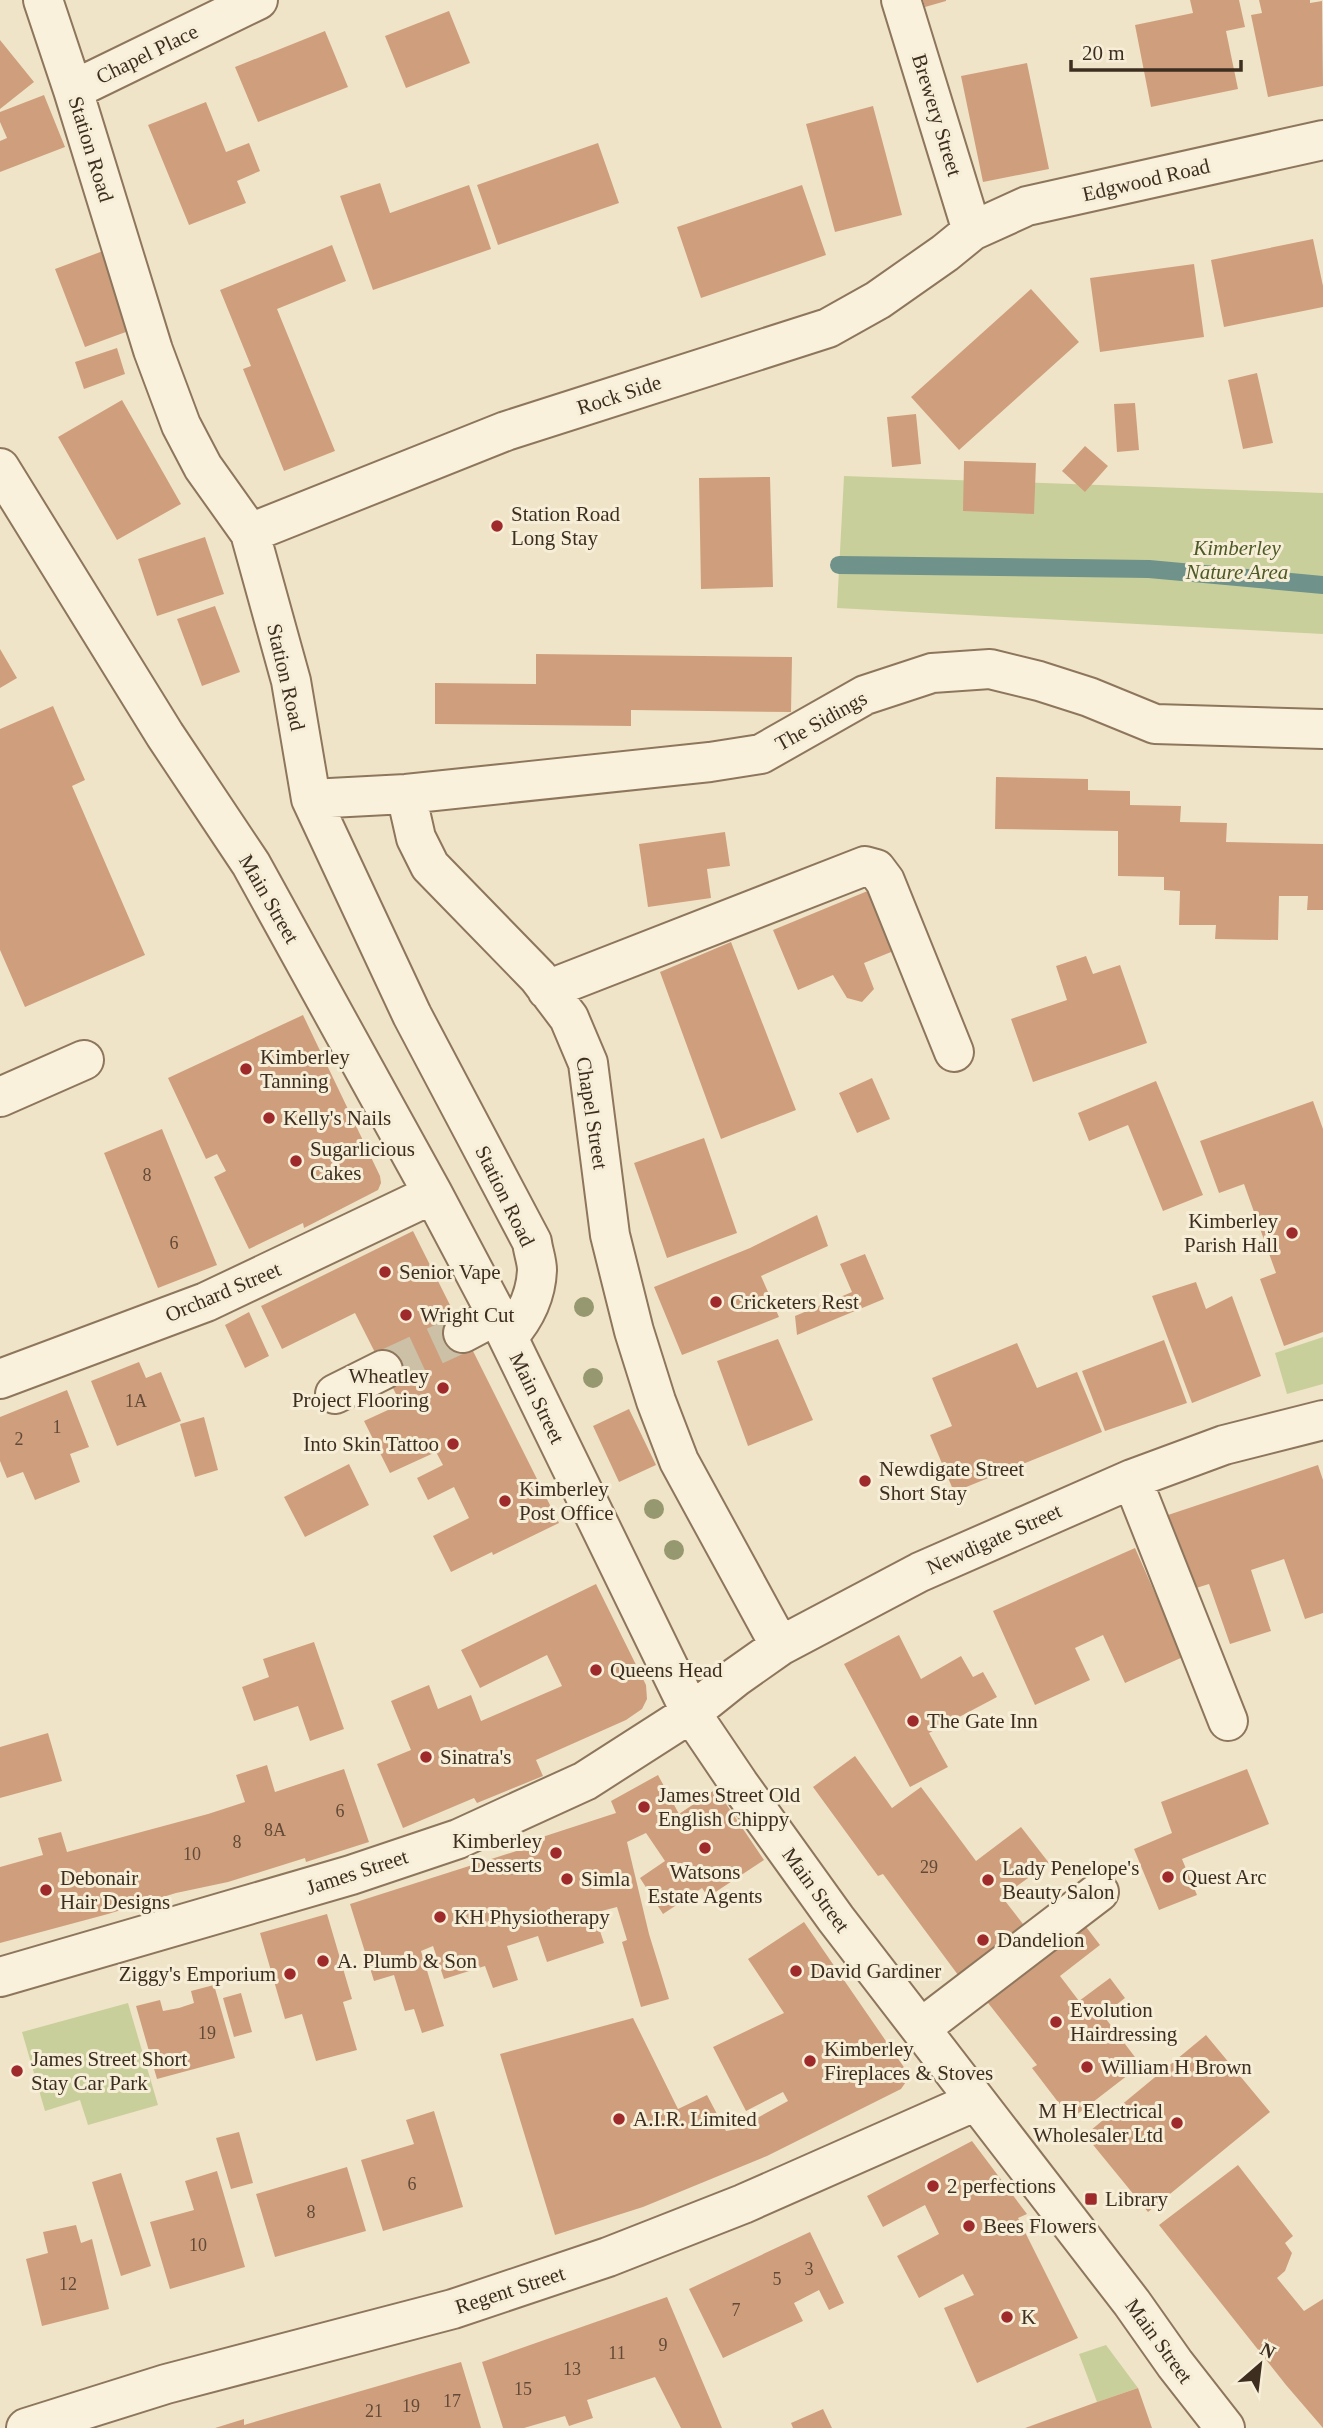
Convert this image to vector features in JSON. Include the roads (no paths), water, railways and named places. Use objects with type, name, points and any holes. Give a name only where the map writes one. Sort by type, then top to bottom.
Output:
[{"type":"street","name":"Station Road","points":[[43,0],[153,350],[181,425],[203,467],[250,533],[291,681],[311,799],[412,1015],[532,1242],[537,1270],[532,1296],[520,1324],[502,1326]]},
{"type":"street","name":"Chapel Place","points":[[73,90],[258,0]]},
{"type":"street","name":"Brewery Street","points":[[901,0],[972,230]]},
{"type":"street","name":"Edgwood Road","points":[[972,230],[1027,206],[1323,140]]},
{"type":"street","name":"Rock Side","points":[[250,533],[506,431],[828,328],[878,300],[945,253],[972,230]]},
{"type":"street","name":"Main Street","points":[[0,468],[165,735],[251,864],[433,1194],[502,1326],[691,1713],[836,1919],[1225,2428]]},
{"type":"street","name":"The Sidings","points":[[311,799],[406,794],[710,762],[761,754],[865,695],[932,673],[990,669],[1089,697],[1155,724],[1323,729]]},
{"type":"street","name":"Chapel Street","points":[[406,794],[416,838],[430,866],[515,952],[569,1018],[588,1063],[610,1235],[634,1331],[656,1401],[679,1461],[780,1646]]},
{"type":"street","points":[[547,990],[865,866],[876,869],[885,881],[954,1052]]},
{"type":"street","points":[[0,1097],[84,1060]]},
{"type":"street","name":"Orchard Street","points":[[2,1372],[206,1302],[433,1194]]},
{"type":"street","points":[[463,1333],[502,1326]]},
{"type":"street","points":[[335,1394],[383,1370]]},
{"type":"street","name":"Newdigate Street","points":[[691,1713],[780,1646],[920,1572],[1132,1479],[1224,1445],[1323,1420]]},
{"type":"street","points":[[1132,1479],[1228,1721]]},
{"type":"street","name":"James Street","points":[[0,1977],[351,1875],[458,1839],[585,1782],[691,1713]]},
{"type":"street","points":[[921,2028],[1099,1892]]},
{"type":"street","name":"Regent Street","points":[[26,2428],[166,2384],[453,2309],[608,2257],[743,2204],[976,2101]]},
{"type":"waterway","points":[[839,565],[1149,569],[1323,585]]},
{"type":"tunnel","points":[[383,1370],[463,1333]]},
{"type":"place","name":"Station Road Long Stay","points":[[497,526]]},
{"type":"place","name":"Kimberley Tanning","points":[[246,1069]]},
{"type":"place","name":"Kelly's Nails","points":[[269,1118]]},
{"type":"place","name":"Sugarlicious Cakes","points":[[296,1161]]},
{"type":"place","name":"Kimberley Parish Hall","points":[[1292,1233]]},
{"type":"place","name":"Senior Vape","points":[[385,1272]]},
{"type":"place","name":"Cricketers Rest","points":[[716,1302]]},
{"type":"place","name":"Wright Cut","points":[[406,1315]]},
{"type":"place","name":"Wheatley Project Flooring","points":[[443,1388]]},
{"type":"place","name":"Into Skin Tattoo","points":[[453,1444]]},
{"type":"place","name":"Newdigate Street Short Stay","points":[[865,1481]]},
{"type":"place","name":"Kimberley Post Office","points":[[505,1501]]},
{"type":"place","name":"Queens Head","points":[[596,1670]]},
{"type":"place","name":"The Gate Inn","points":[[913,1721]]},
{"type":"place","name":"Sinatra's","points":[[426,1757]]},
{"type":"place","name":"James Street Old English Chippy","points":[[644,1807]]},
{"type":"place","name":"Watsons Estate Agents","points":[[705,1848]]},
{"type":"place","name":"Kimberley Desserts","points":[[556,1853]]},
{"type":"place","name":"Quest Arc","points":[[1168,1877]]},
{"type":"place","name":"Simla","points":[[567,1879]]},
{"type":"place","name":"Lady Penelope's Beauty Salon","points":[[988,1880]]},
{"type":"place","name":"Debonair Hair Designs","points":[[46,1890]]},
{"type":"place","name":"KH Physiotherapy","points":[[440,1917]]},
{"type":"place","name":"Dandelion","points":[[983,1940]]},
{"type":"place","name":"A. Plumb & Son","points":[[323,1961]]},
{"type":"place","name":"David Gardiner","points":[[796,1971]]},
{"type":"place","name":"Ziggy's Emporium","points":[[290,1974]]},
{"type":"place","name":"Evolution Hairdressing","points":[[1056,2022]]},
{"type":"place","name":"Kimberley Fireplaces & Stoves","points":[[810,2061]]},
{"type":"place","name":"William H Brown","points":[[1087,2067]]},
{"type":"place","name":"James Street Short Stay Car Park","points":[[17,2071]]},
{"type":"place","name":"A.I.R. Limited","points":[[619,2119]]},
{"type":"place","name":"M H Electrical Wholesaler Ltd","points":[[1177,2123]]},
{"type":"place","name":"2 perfections","points":[[933,2186]]},
{"type":"place","name":"Library","points":[[1091,2199]]},
{"type":"place","name":"Bees Flowers","points":[[969,2226]]},
{"type":"place","name":"K","points":[[1007,2317]]},
{"type":"park label","name":"Kimberley Nature Area","points":[[1237,560]]}]
